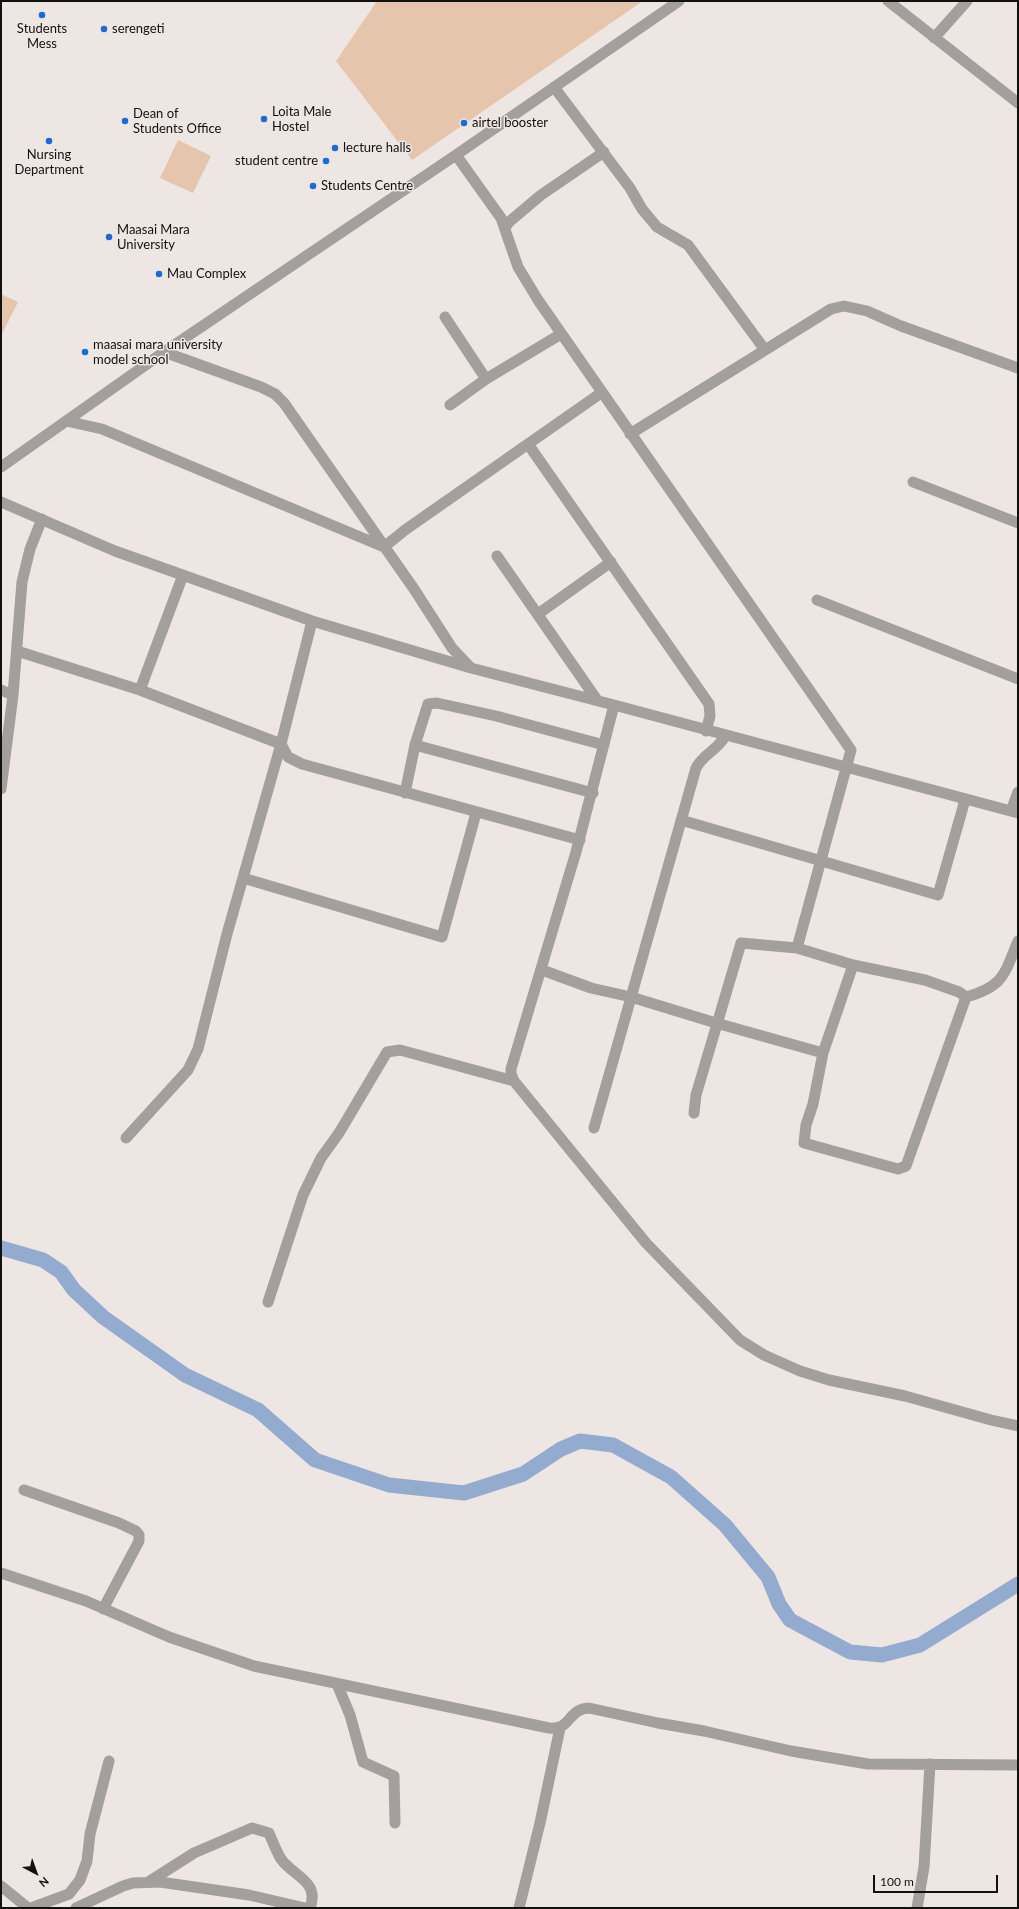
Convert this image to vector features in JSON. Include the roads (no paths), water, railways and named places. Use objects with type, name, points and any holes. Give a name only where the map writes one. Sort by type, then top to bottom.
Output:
[{"type":"street","points":[[1,467],[164,352],[456,155],[679,1]]},
{"type":"street","points":[[888,1],[1018,104]]},
{"type":"street","points":[[934,38],[967,1]]},
{"type":"street","points":[[554,87],[630,188],[642,209],[657,227],[688,246],[765,350]]},
{"type":"street","points":[[505,228],[509,222],[541,195],[604,152]]},
{"type":"street","points":[[456,155],[501,218],[518,267],[561,334],[848,745],[851,754],[797,948]]},
{"type":"street","points":[[630,434],[831,309],[844,306],[867,311],[901,326],[1018,368]]},
{"type":"street","points":[[445,317],[486,379]]},
{"type":"street","points":[[450,405],[486,379],[561,334]]},
{"type":"street","points":[[164,352],[261,387],[275,394],[284,403],[452,648],[471,668]]},
{"type":"street","points":[[384,547],[405,530],[601,393]]},
{"type":"street","points":[[66,422],[102,429],[384,547]]},
{"type":"street","points":[[528,444],[709,704],[710,716],[706,731]]},
{"type":"street","points":[[913,482],[1018,523]]},
{"type":"street","points":[[1,502],[115,551],[312,621],[471,668],[614,704],[706,731],[1014,812],[1018,792]]},
{"type":"street","points":[[1,789],[13,695],[22,582],[30,549],[42,519]]},
{"type":"street","points":[[497,556],[597,700]]},
{"type":"street","points":[[538,614],[611,562]]},
{"type":"street","points":[[140,690],[183,575]]},
{"type":"street","points":[[817,600],[1018,679]]},
{"type":"street","points":[[126,1138],[178,1082],[193,1062],[198,1049],[227,934],[281,744],[312,621]]},
{"type":"street","points":[[17,651],[140,690],[281,744],[284,752],[293,761],[476,813],[580,840]]},
{"type":"street","points":[[1,690],[13,695]]},
{"type":"street","points":[[405,793],[415,746],[428,704],[437,703],[496,716],[604,745]]},
{"type":"street","points":[[614,704],[580,840],[511,1069],[511,1074],[514,1081],[646,1242],[740,1340],[764,1356],[800,1371],[829,1380],[905,1396],[1018,1426]]},
{"type":"street","points":[[594,1128],[696,768],[700,760],[714,750],[725,736]]},
{"type":"street","points":[[415,746],[592,792]]},
{"type":"street","points":[[681,820],[938,895],[965,800]]},
{"type":"street","points":[[243,878],[442,937],[476,813]]},
{"type":"street","points":[[966,997],[986,991],[1003,977],[1018,941]]},
{"type":"street","points":[[694,1113],[696,1095],[716,1023],[741,943],[797,948],[853,964],[925,980],[959,992],[966,997]]},
{"type":"street","points":[[853,964],[823,1053],[813,1104],[806,1124],[804,1143],[898,1169],[906,1166],[966,997]]},
{"type":"street","points":[[542,970],[591,988],[631,997],[823,1053]]},
{"type":"street","points":[[268,1302],[302,1195],[321,1158],[339,1133],[387,1052],[400,1050],[514,1081]]},
{"type":"street","points":[[24,1490],[118,1523],[136,1531],[139,1535],[140,1541],[103,1608]]},
{"type":"street","points":[[1,1573],[103,1608],[169,1636],[241,1662],[337,1684],[549,1728],[560,1728],[565,1725],[573,1713],[581,1708],[589,1708],[829,1759],[868,1764],[1018,1765]]},
{"type":"street","points":[[337,1684],[350,1715],[363,1762],[394,1776],[395,1823]]},
{"type":"street","points":[[519,1908],[540,1824],[560,1728]]},
{"type":"street","points":[[1,1886],[30,1908],[69,1894],[80,1880],[87,1861],[90,1834],[109,1762]]},
{"type":"street","points":[[917,1908],[924,1867],[930,1764]]},
{"type":"street","points":[[148,1883],[194,1853],[252,1828],[269,1833],[282,1859],[311,1887],[314,1897],[310,1908]]},
{"type":"street","points":[[76,1908],[123,1886],[133,1883],[160,1882],[204,1887],[305,1908]]},
{"type":"waterway","points":[[1,1248],[43,1260],[61,1272],[74,1290],[103,1317],[185,1375],[258,1410],[315,1460],[389,1485],[464,1493],[523,1474],[561,1449],[580,1441],[613,1445],[671,1477],[725,1525],[768,1577],[779,1604],[790,1620],[850,1652],[882,1655],[920,1645],[1018,1584]]},
{"type":"place","name":"Students Mess","points":[[42,15]]},
{"type":"place","name":"serengeti","points":[[104,29]]},
{"type":"place","name":"Loita Male Hostel","points":[[264,119]]},
{"type":"place","name":"Dean of Students Office","points":[[125,121]]},
{"type":"place","name":"airtel booster","points":[[464,123]]},
{"type":"place","name":"Nursing Department","points":[[49,141]]},
{"type":"place","name":"lecture halls","points":[[335,148]]},
{"type":"place","name":"student centre","points":[[326,161]]},
{"type":"place","name":"Students Centre","points":[[313,186]]},
{"type":"place","name":"Maasai Mara University","points":[[109,237]]},
{"type":"place","name":"Mau Complex","points":[[159,274]]},
{"type":"place","name":"maasai mara university model school","points":[[85,352]]}]
